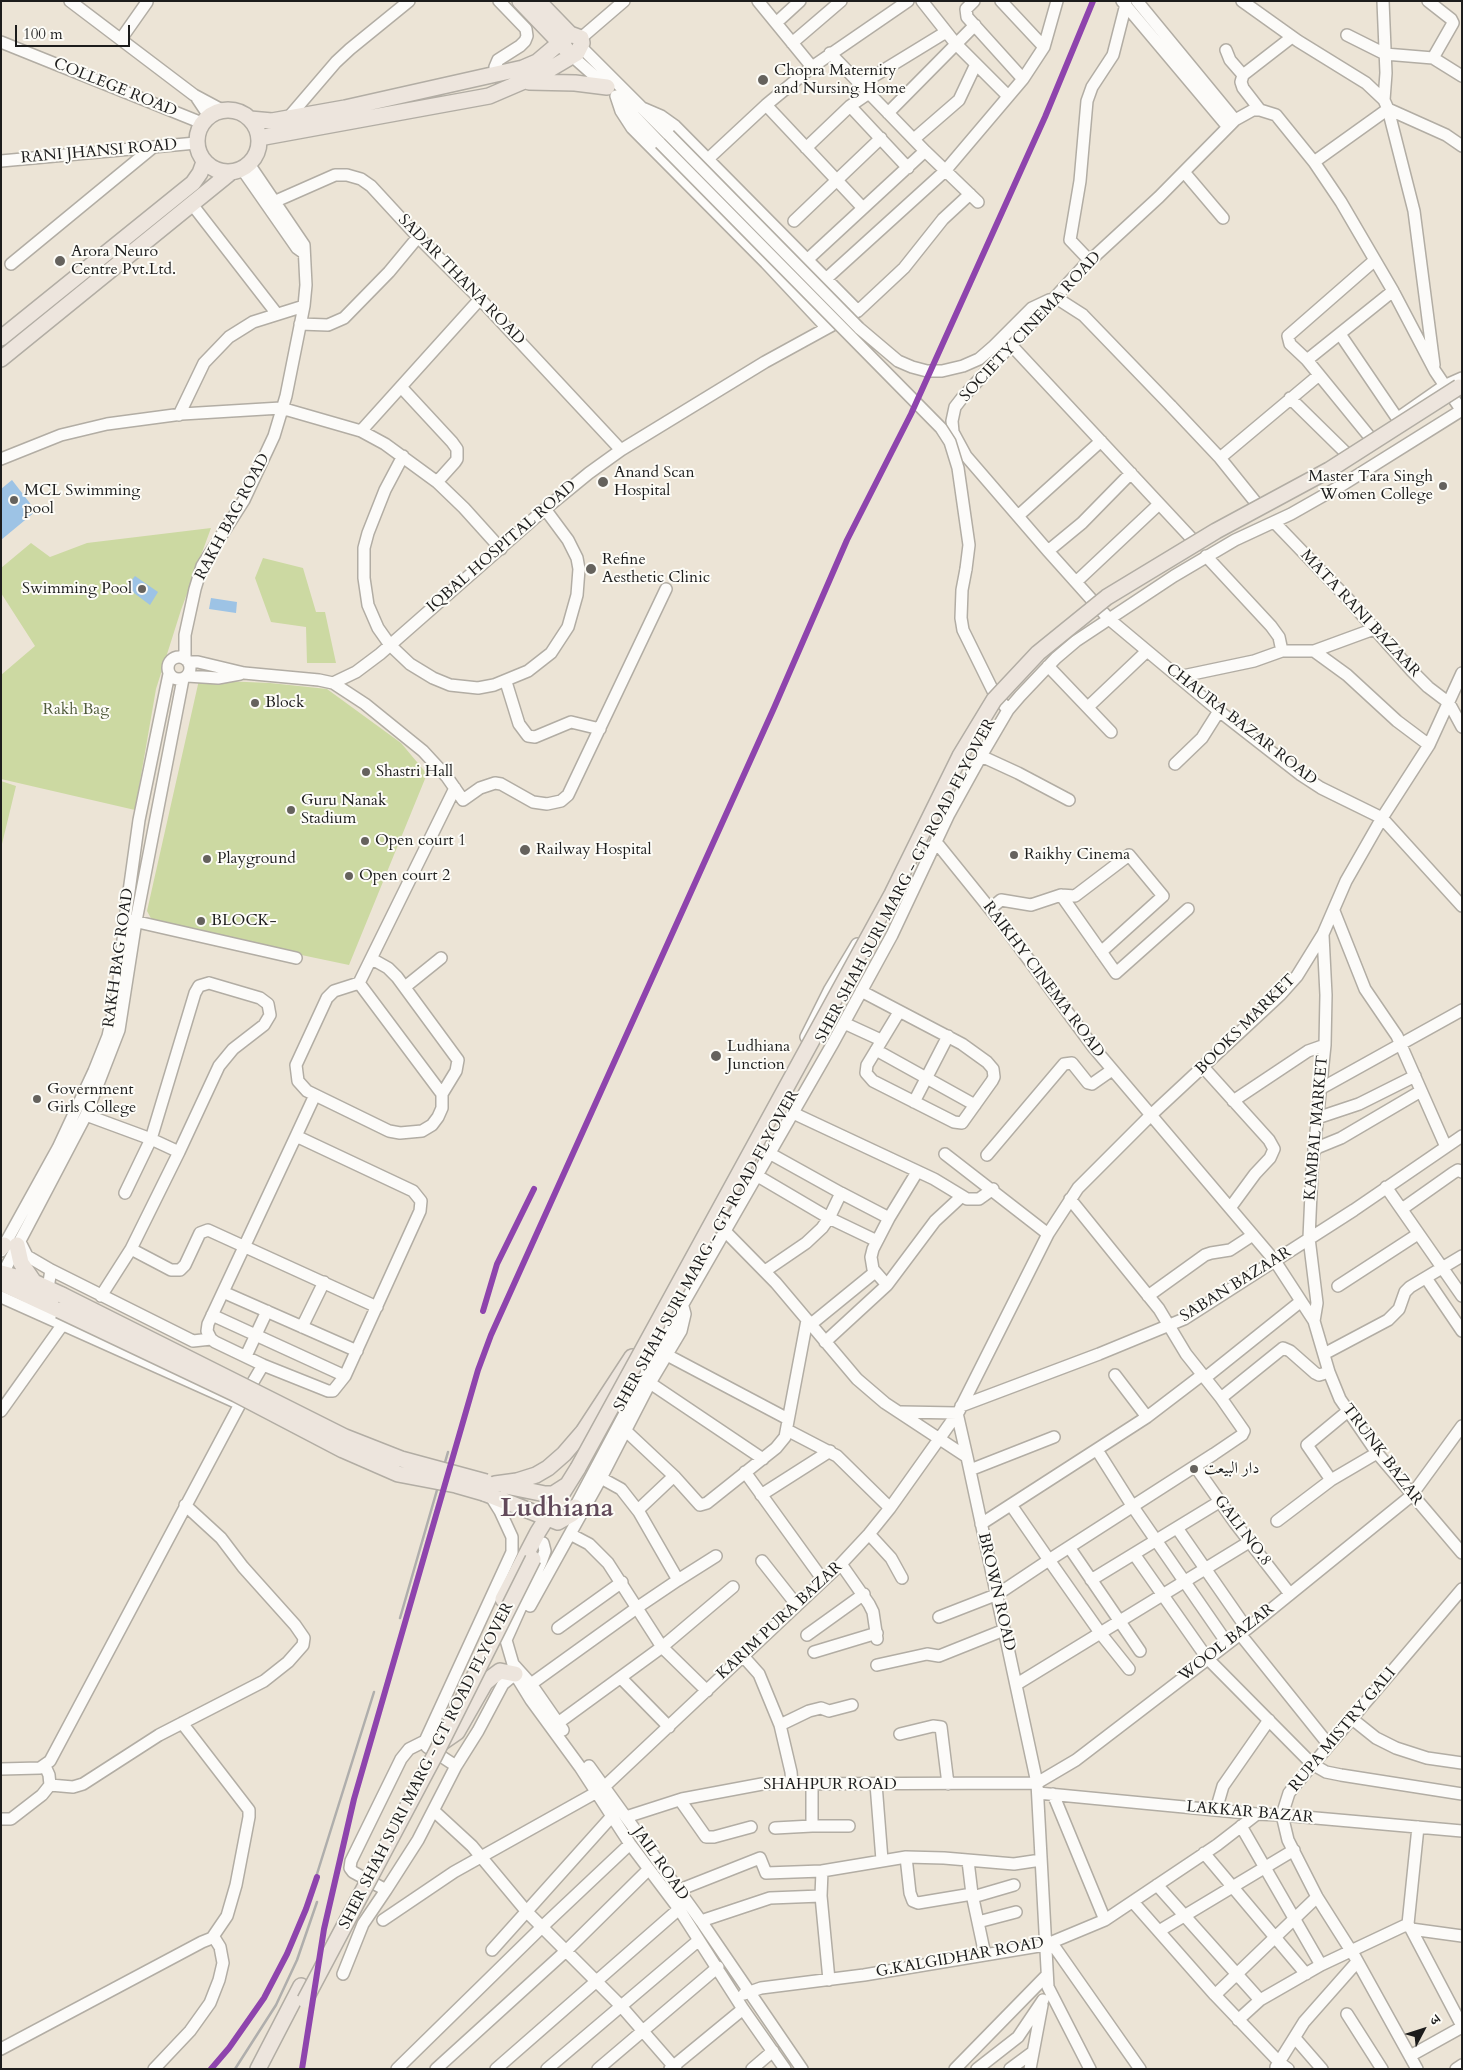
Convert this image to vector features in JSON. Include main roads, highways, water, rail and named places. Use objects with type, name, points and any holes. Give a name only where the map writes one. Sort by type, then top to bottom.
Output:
[{"type":"main road","points":[[520,1],[573,44]]},
{"type":"main road","points":[[538,1],[573,44]]},
{"type":"main road","points":[[250,119],[272,121],[345,108],[523,68],[573,44]]},
{"type":"main road","points":[[259,138],[489,96],[545,72],[573,44]]},
{"type":"main road","points":[[522,83],[575,83],[611,92]]},
{"type":"main road","points":[[1,359],[191,203],[240,168],[258,149],[259,138],[256,128],[250,119],[242,113],[232,110],[211,116],[197,132],[196,143],[204,162],[211,168],[240,168]]},
{"type":"main road","points":[[1,338],[194,183],[200,174],[204,162]]},
{"type":"main road","name":"SHER SHAH SURI MARG - GT ROAD FLYOVER","points":[[258,2069],[423,1759],[506,1580],[553,1520],[556,1504],[892,894],[960,756],[994,700],[1038,653],[1107,597],[1216,531],[1329,470],[1462,385]]},
{"type":"main road","name":"SHER SHAH SURI MARG - GT ROAD FLYOVER","points":[[269,2069],[431,1744],[543,1543],[553,1520],[887,923],[908,884],[952,788],[978,741],[1005,699],[1040,661],[1078,628],[1108,606],[1220,537],[1330,480],[1433,411],[1462,395]]},
{"type":"main road","points":[[8,1246],[61,1310]]},
{"type":"main road","points":[[2,1277],[41,1285]]},
{"type":"main road","points":[[2,1277],[61,1310],[345,1437],[401,1459],[494,1488],[556,1504]]},
{"type":"main road","points":[[494,1488],[542,1472],[554,1464],[577,1440],[631,1358],[664,1301]]},
{"type":"main road","points":[[494,1488],[553,1494],[568,1484],[577,1440]]},
{"type":"main road","points":[[494,1488],[553,1520],[572,1514],[575,1507]]},
{"type":"main road","points":[[431,1744],[458,1732],[486,1683],[506,1672]]},
{"type":"water","name":"MCL Swimming pool","points":[[12,480],[36,511],[1,540],[1,489]]},
{"type":"water","name":"Swimming Pool","points":[[135,576],[158,592],[150,605],[126,587]]},
{"type":"water","points":[[211,598],[237,602],[236,613],[209,609]]},
{"type":"railway","points":[[911,414],[994,229]]},
{"type":"railway","points":[[451,1463],[478,1370],[491,1335],[774,708],[847,540]]},
{"type":"railway","points":[[400,1618],[448,1452]]},
{"type":"railway","points":[[302,2069],[324,1929],[338,1864],[354,1799],[408,1611]]},
{"type":"railway","points":[[211,2069],[229,2048],[264,1998],[287,1954],[306,1909],[374,1692]]},
{"type":"railway","points":[[235,2069],[276,2005],[297,1960],[317,1902]]},
{"type":"place","name":"Chopra Maternity and Nursing Home","points":[[763,80]]},
{"type":"place","name":"Arora Neuro Centre Pvt.Ltd.","points":[[60,261]]},
{"type":"place","name":"Anand Scan Hospital","points":[[603,482]]},
{"type":"place","name":"Master Tara Singh Women College","points":[[1443,486]]},
{"type":"place","name":"MCL Swimming pool","points":[[14,500]]},
{"type":"place","name":"Refine Aesthetic Clinic","points":[[591,569]]},
{"type":"place","name":"Swimming Pool","points":[[142,589]]},
{"type":"place","name":"Block","points":[[255,703]]},
{"type":"place","name":"Shastri Hall","points":[[366,772]]},
{"type":"place","name":"Guru Nanak Stadium","points":[[291,810]]},
{"type":"place","name":"Open court 1","points":[[365,841]]},
{"type":"place","name":"Railway Hospital","points":[[525,850]]},
{"type":"place","name":"Raikhy Cinema","points":[[1014,855]]},
{"type":"place","name":"Playground","points":[[207,859]]},
{"type":"place","name":"Open court 2","points":[[349,876]]},
{"type":"place","name":"BLOCK-","points":[[201,921]]},
{"type":"place","name":"Ludhiana Junction","points":[[716,1056]]},
{"type":"place","name":"Government Girls College","points":[[37,1099]]},
{"type":"place","name":"دار البیعت","points":[[1194,1469]]},
{"type":"district","name":"Ludhiana","points":[[557,1510]]},
{"type":"park label","name":"Rakh Bag","points":[[76,710]]}]
